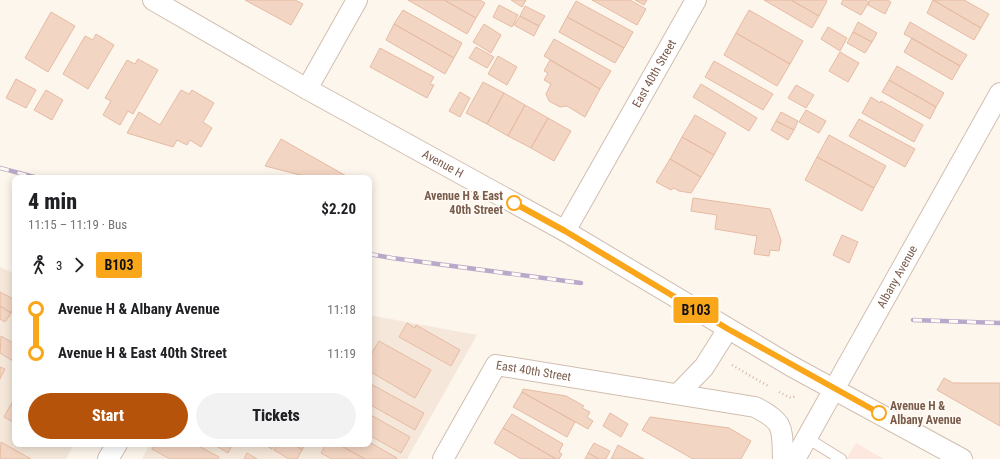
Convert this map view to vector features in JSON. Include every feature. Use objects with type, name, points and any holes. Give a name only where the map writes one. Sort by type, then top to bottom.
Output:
[{"type":"street","name":"Avenue H","points":[[153,0],[307,88],[565,231],[728,329],[962,459]]},
{"type":"street","points":[[307,88],[357,0]]},
{"type":"street","name":"East 40th Street","points":[[565,231],[696,0]]},
{"type":"street","name":"Albany Avenue","points":[[794,459],[1000,93]]},
{"type":"street","points":[[678,394],[704,367],[728,329]]},
{"type":"street","name":"East 40th Street","points":[[443,459],[496,365],[755,407],[771,415],[782,430],[783,459]]},
{"type":"street","points":[[108,459],[114,447]]},
{"type":"lane","points":[[806,438],[841,459]]},
{"type":"path","points":[[728,363],[772,388]]},
{"type":"path","points":[[778,392],[791,398],[796,396]]},
{"type":"shaded area","points":[[0,267],[12,273],[12,447],[72,447],[66,459],[0,459]]},
{"type":"shaded area","points":[[372,316],[477,335],[407,459],[142,459],[148,447],[372,447]]},
{"type":"shaded area","points":[[856,443],[884,459],[846,459]]},
{"type":"building","points":[[245,0],[295,0],[303,4],[291,25]]},
{"type":"building","points":[[408,0],[444,0],[476,18],[467,34]]},
{"type":"building","points":[[444,0],[480,0],[485,3],[476,18]]},
{"type":"building","points":[[511,0],[526,0],[522,7]]},
{"type":"building","points":[[592,0],[630,0],[646,9],[637,25]]},
{"type":"building","points":[[635,0],[647,0],[644,5]]},
{"type":"building","points":[[764,0],[791,0],[819,16],[812,28]]},
{"type":"building","points":[[791,0],[826,0],[827,1],[819,16]]},
{"type":"building","points":[[843,0],[866,0],[869,2],[861,15],[841,4]]},
{"type":"building","points":[[870,0],[887,0],[891,2],[885,14],[868,5]]},
{"type":"building","points":[[933,0],[964,0],[989,14],[981,28]]},
{"type":"building","points":[[933,0],[981,28],[974,40],[927,13]]},
{"type":"building","points":[[576,1],[633,32],[624,48],[567,17]]},
{"type":"building","points":[[499,5],[518,15],[512,27],[493,17]]},
{"type":"building","points":[[525,6],[545,16],[539,26],[520,16]]},
{"type":"building","points":[[403,10],[462,43],[454,58],[394,24]]},
{"type":"building","points":[[749,10],[803,41],[790,64],[736,33]]},
{"type":"building","points":[[51,12],[75,26],[48,72],[25,58]]},
{"type":"building","points":[[520,16],[539,26],[534,36],[514,25]]},
{"type":"building","points":[[567,17],[624,48],[615,63],[559,32]]},
{"type":"building","points":[[858,22],[877,33],[872,42],[853,32]]},
{"type":"building","points":[[910,22],[967,55],[960,66],[904,34]]},
{"type":"building","points":[[394,24],[454,58],[445,74],[386,40]]},
{"type":"building","points":[[484,24],[501,35],[491,53],[473,42]]},
{"type":"building","points":[[828,27],[847,38],[840,51],[821,39]]},
{"type":"building","points":[[853,32],[872,42],[865,53],[847,43]]},
{"type":"building","points":[[736,33],[790,64],[777,86],[724,55]]},
{"type":"building","points":[[96,34],[114,45],[88,89],[63,74],[85,36],[93,40]]},
{"type":"building","points":[[912,38],[960,66],[952,80],[904,52]]},
{"type":"building","points":[[554,39],[611,71],[600,89],[544,56]]},
{"type":"building","points":[[476,47],[494,57],[487,68],[469,58]]},
{"type":"building","points":[[380,48],[434,77],[430,84],[434,85],[427,98],[370,67]]},
{"type":"building","points":[[840,52],[859,63],[848,82],[829,71]]},
{"type":"building","points":[[498,56],[517,67],[507,85],[488,74]]},
{"type":"building","points":[[138,59],[158,70],[133,114],[128,111],[120,125],[103,115],[111,101],[105,98],[127,60],[135,64]]},
{"type":"building","points":[[550,60],[600,89],[585,117],[567,106],[560,107],[549,101],[546,94],[551,84],[544,80],[548,73],[544,71]]},
{"type":"building","points":[[714,61],[773,94],[763,110],[705,77]]},
{"type":"building","points":[[897,66],[944,93],[936,107],[889,80]]},
{"type":"building","points":[[16,79],[36,90],[26,108],[6,98]]},
{"type":"building","points":[[889,80],[936,107],[930,119],[882,92]]},
{"type":"building","points":[[483,82],[504,93],[487,124],[466,113]]},
{"type":"building","points":[[701,84],[757,118],[749,131],[693,97]]},
{"type":"building","points":[[796,85],[814,95],[806,108],[788,98]]},
{"type":"building","points":[[46,90],[63,100],[52,120],[34,110]]},
{"type":"building","points":[[181,90],[189,94],[192,90],[214,103],[203,122],[212,128],[201,147],[190,140],[187,145],[177,140],[173,147],[127,133],[139,112],[160,125]]},
{"type":"building","points":[[460,92],[470,98],[460,117],[449,111]]},
{"type":"building","points":[[504,93],[525,105],[508,136],[487,124]]},
{"type":"building","points":[[871,97],[880,103],[881,101],[923,125],[914,142],[862,113]]},
{"type":"building","points":[[525,105],[548,118],[531,148],[508,136]]},
{"type":"building","points":[[806,110],[826,121],[819,133],[799,122]]},
{"type":"building","points":[[781,112],[798,121],[794,130],[776,121]]},
{"type":"building","points":[[695,115],[726,133],[714,155],[682,137]]},
{"type":"building","points":[[548,118],[571,131],[554,161],[531,148]]},
{"type":"building","points":[[859,119],[915,149],[905,167],[849,136]]},
{"type":"building","points":[[776,121],[794,130],[788,140],[771,130]]},
{"type":"building","points":[[829,135],[886,166],[874,188],[817,157]]},
{"type":"building","points":[[682,137],[714,155],[701,177],[670,159]]},
{"type":"building","points":[[281,139],[344,175],[300,175],[265,166]]},
{"type":"building","points":[[817,157],[874,188],[862,211],[805,180]]},
{"type":"building","points":[[670,159],[701,177],[691,193],[679,191],[674,188],[671,190],[656,182]]},
{"type":"building","points":[[693,198],[770,209],[781,240],[779,251],[770,250],[769,256],[754,254],[757,236],[715,229],[717,215],[691,211]]},
{"type":"building","points":[[842,235],[858,242],[849,263],[833,255]]},
{"type":"building","points":[[0,292],[12,298],[11,313],[0,306]]},
{"type":"building","points":[[0,306],[11,313],[5,322],[0,319]]},
{"type":"building","points":[[407,323],[415,328],[416,325],[460,350],[451,366],[399,337]]},
{"type":"building","points":[[1,336],[12,342],[12,360],[0,353]]},
{"type":"building","points":[[379,341],[431,370],[415,398],[372,373],[372,353]]},
{"type":"building","points":[[0,367],[5,369],[0,379]]},
{"type":"building","points":[[944,378],[953,383],[1000,383],[1000,426],[937,390]]},
{"type":"building","points":[[372,385],[424,413],[415,430],[372,406]]},
{"type":"building","points":[[523,389],[566,396],[584,406],[582,408],[590,412],[587,417],[593,421],[588,429],[522,392]]},
{"type":"building","points":[[522,392],[575,422],[567,437],[513,407]]},
{"type":"building","points":[[12,402],[12,421],[4,417]]},
{"type":"building","points":[[610,413],[628,424],[621,437],[603,426]]},
{"type":"building","points":[[512,414],[563,444],[559,452],[562,454],[559,459],[556,459],[503,428]]},
{"type":"building","points":[[372,416],[410,437],[401,453],[372,437]]},
{"type":"building","points":[[650,417],[729,428],[751,441],[741,459],[693,459],[642,430]]},
{"type":"building","points":[[503,428],[556,459],[521,459],[494,443]]},
{"type":"building","points":[[1,442],[31,459],[0,459]]},
{"type":"building","points":[[594,443],[610,451],[606,459],[599,459],[588,453]]},
{"type":"building","points":[[372,444],[397,458],[396,459],[365,459],[343,447],[372,447]]},
{"type":"building","points":[[618,445],[644,459],[611,459]]},
{"type":"building","points":[[153,447],[201,447],[219,457],[218,459],[170,459],[152,449]]},
{"type":"building","points":[[218,447],[231,447],[228,453]]},
{"type":"building","points":[[276,447],[298,447],[302,450],[297,459],[289,459],[274,450]]},
{"type":"building","points":[[324,447],[343,447],[365,459],[332,459],[321,453]]},
{"type":"building","points":[[247,453],[257,459],[244,459]]},
{"type":"building","points":[[588,453],[599,459],[585,459]]},
{"type":"railway","points":[[0,168],[27,175]]},
{"type":"railway","points":[[372,255],[581,283]]},
{"type":"railway","points":[[913,320],[1000,323]]},
{"type":"bus line","name":"B103","points":[[514,203],[565,231],[791,366],[879,413]]},
{"type":"place","name":"Avenue H & East 40th Street","points":[[514,203]]},
{"type":"place","name":"Avenue H & Albany Avenue","points":[[879,413]]}]
